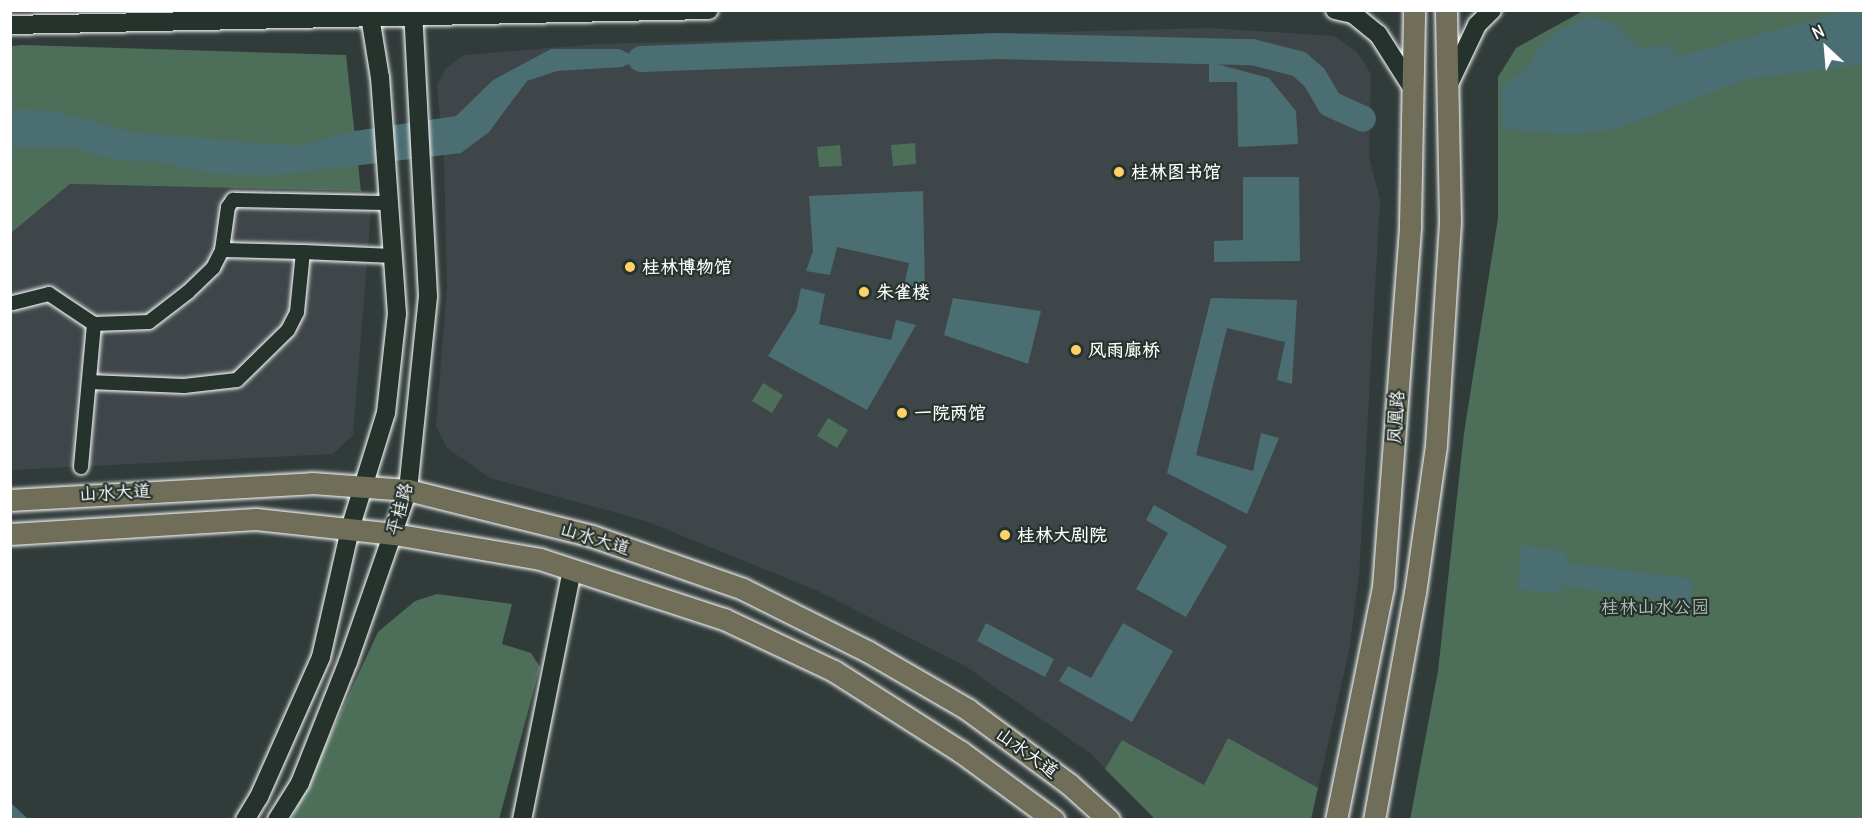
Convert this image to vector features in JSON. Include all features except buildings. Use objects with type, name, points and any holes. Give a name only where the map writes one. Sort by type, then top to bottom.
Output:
[{"type":"main road","points":[[10,25],[413,13],[709,10]]},
{"type":"main road","points":[[1335,10],[1353,14],[1378,34],[1413,89]]},
{"type":"main road","name":"凤凰路","points":[[1336,819],[1383,587],[1410,225],[1414,10]]},
{"type":"main road","points":[[1374,819],[1416,593],[1436,446],[1450,221],[1446,10]]},
{"type":"main road","points":[[1448,88],[1459,57],[1477,25],[1492,10]]},
{"type":"main road","name":"平桂路","points":[[277,819],[300,783],[394,534],[408,490],[428,296],[424,176],[413,13]]},
{"type":"main road","points":[[245,819],[259,797],[321,657],[350,529],[366,487],[387,402],[397,314],[380,78],[369,14]]},
{"type":"main road","name":"山水大道","points":[[10,500],[312,483],[408,490],[592,536],[743,589],[867,651],[967,709],[1069,784],[1109,819]]},
{"type":"main road","name":"山水大道","points":[[10,534],[256,519],[394,534],[540,559],[724,619],[834,671],[961,752],[1054,819]]},
{"type":"main road","points":[[522,819],[572,570]]},
{"type":"street","points":[[13,303],[49,294],[94,324],[149,322],[213,268],[222,250],[228,207],[234,200],[390,203]]},
{"type":"street","points":[[222,250],[393,256]]},
{"type":"street","points":[[89,382],[184,386],[237,380],[288,330],[297,312],[303,252]]},
{"type":"street","points":[[81,466],[94,324]]},
{"type":"shaded area","name":"一院两馆","points":[[1210,28],[1334,36],[1357,52],[1371,74],[1369,156],[1380,200],[1359,575],[1349,651],[1311,819],[1155,819],[1090,753],[965,666],[818,591],[646,521],[490,478],[447,448],[436,426],[447,286],[444,159],[437,85],[446,68],[464,55],[599,44]]},
{"type":"shaded area","points":[[70,184],[361,191],[372,199],[353,435],[333,454],[11,470],[10,233]]},
{"type":"green space","name":"桂林山水公园","points":[[1583,11],[1863,11],[1863,819],[1410,820],[1438,671],[1464,433],[1498,218],[1498,77],[1516,48]]},
{"type":"green space","points":[[11,46],[346,55],[361,191],[70,184],[11,233]]},
{"type":"green space","points":[[915,143],[916,164],[893,166],[891,145]]},
{"type":"green space","points":[[840,145],[842,166],[819,167],[817,147]]},
{"type":"green space","points":[[763,383],[783,395],[772,413],[752,401]]},
{"type":"green space","points":[[828,418],[848,430],[837,448],[817,436]]},
{"type":"green space","points":[[437,594],[512,604],[502,644],[531,653],[540,667],[499,819],[291,820],[378,632],[415,601]]},
{"type":"green space","points":[[1228,738],[1318,788],[1311,819],[1155,819],[1105,769],[1122,740],[1204,785]]},
{"type":"water","points":[[1848,10],[1863,11],[1863,64],[1747,79],[1609,131],[1567,134],[1502,129],[1501,87],[1528,68],[1538,49],[1561,29],[1588,16],[1614,24],[1641,48],[1669,45],[1677,57]]},
{"type":"water","points":[[551,49],[619,49],[641,59],[622,67],[557,71],[527,81],[489,132],[461,153],[278,175],[212,174],[165,163],[119,160],[71,147],[11,147],[11,109],[48,110],[136,133],[299,146],[355,131],[456,116],[493,80]]},
{"type":"water","points":[[1209,62],[1269,78],[1296,111],[1298,144],[1238,147],[1237,82],[1209,82]]},
{"type":"water","points":[[1243,177],[1299,177],[1300,261],[1214,262],[1214,241],[1243,240]]},
{"type":"water","points":[[923,191],[925,293],[903,290],[909,263],[837,247],[830,275],[806,271],[813,251],[809,196]]},
{"type":"water","points":[[801,288],[825,294],[819,324],[891,340],[896,320],[916,325],[867,410],[768,356],[796,311]]},
{"type":"water","points":[[953,298],[1041,311],[1028,364],[944,335]]},
{"type":"water","points":[[1211,298],[1297,300],[1292,384],[1277,380],[1285,342],[1227,328],[1196,455],[1253,471],[1261,433],[1279,438],[1247,514],[1167,473]]},
{"type":"water","points":[[1154,505],[1227,546],[1186,617],[1136,589],[1168,533],[1146,520]]},
{"type":"water","points":[[1522,545],[1566,552],[1565,563],[1693,579],[1691,602],[1561,586],[1560,594],[1517,589]]},
{"type":"water","points":[[986,623],[1054,659],[1045,677],[977,641]]},
{"type":"water","points":[[1123,623],[1173,651],[1132,722],[1059,681],[1068,666],[1091,678]]},
{"type":"water","points":[[11,803],[28,819],[11,819]]},
{"type":"waterway","points":[[641,59],[998,46],[1252,52],[1299,64],[1314,77],[1330,104],[1363,119]]},
{"type":"place","name":"桂林图书馆","points":[[1119,172]]},
{"type":"place","name":"桂林博物馆","points":[[630,267]]},
{"type":"place","name":"朱雀楼","points":[[864,292]]},
{"type":"place","name":"风雨廊桥","points":[[1076,350]]},
{"type":"place","name":"一院两馆","points":[[902,413]]},
{"type":"place","name":"桂林大剧院","points":[[1005,535]]}]
